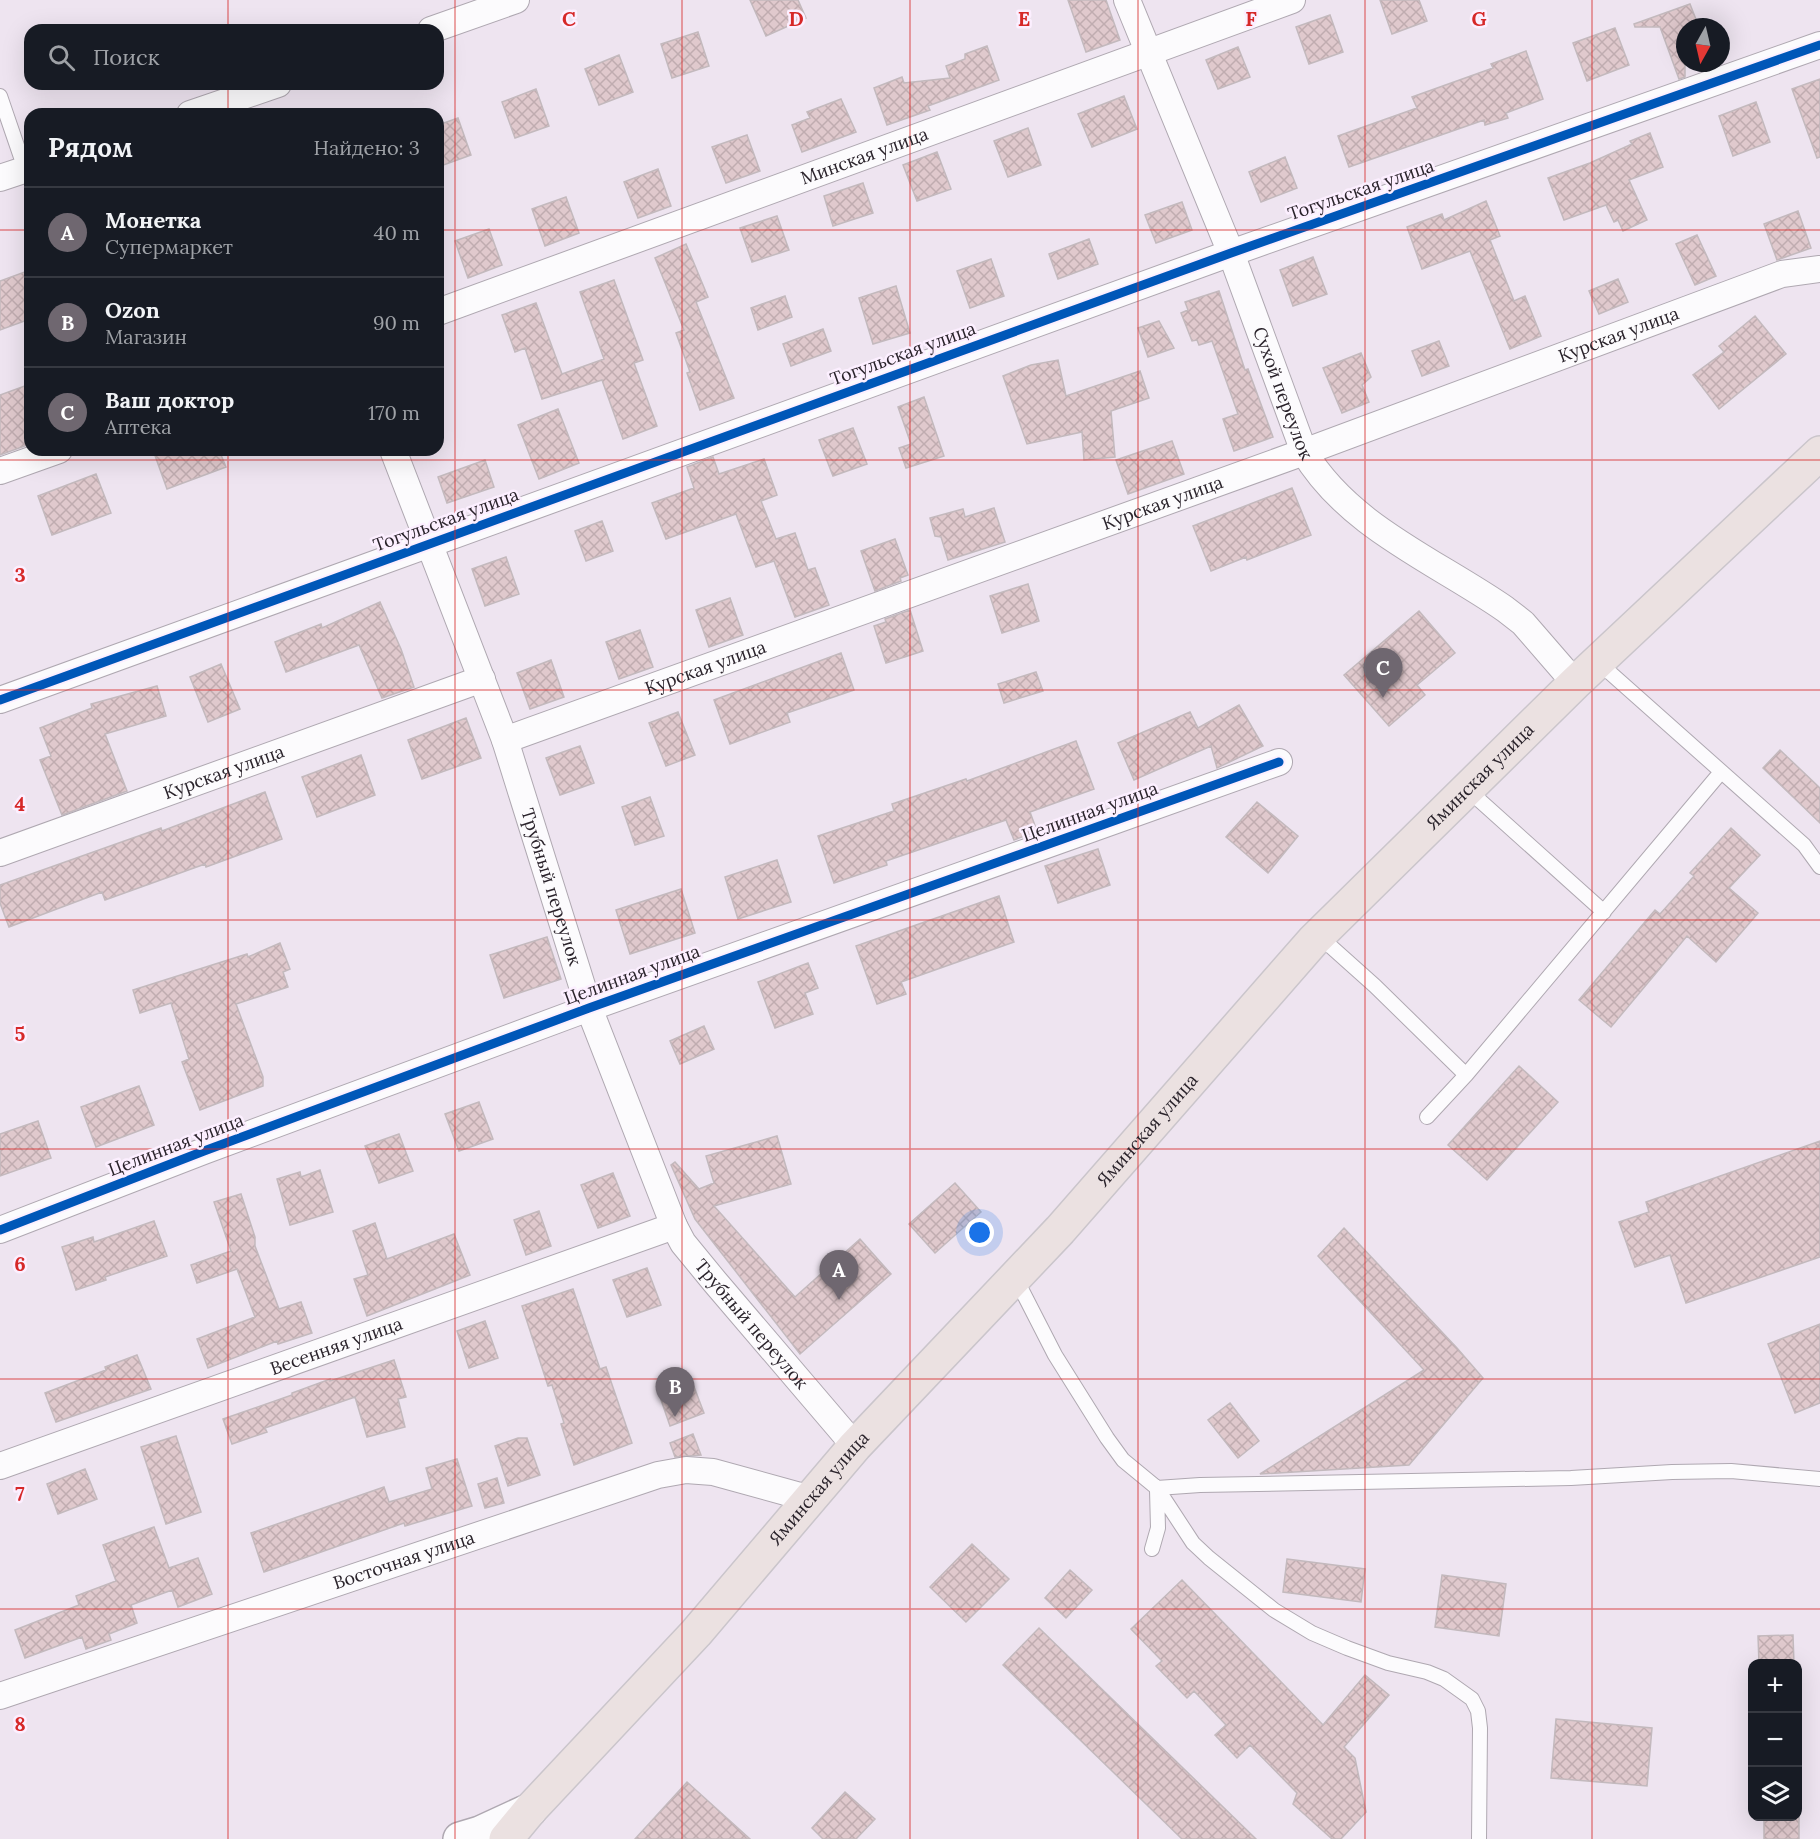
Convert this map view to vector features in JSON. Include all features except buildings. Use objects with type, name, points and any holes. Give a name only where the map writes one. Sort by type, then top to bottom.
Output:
[{"type":"main road","name":"Яминская улица","points":[[506,1839],[530,1810],[696,1633],[855,1446],[1060,1230],[1318,935],[1587,673],[1820,453]]},
{"type":"main road","points":[[460,1839],[480,1833],[530,1810]]},
{"type":"street","points":[[444,25],[516,0]]},
{"type":"street","name":"Сухой переулок","points":[[1127,0],[1232,253],[1304,452],[1314,468],[1338,495],[1386,535],[1505,609],[1587,673]]},
{"type":"street","name":"Минская улица","points":[[444,310],[1292,0]]},
{"type":"street","name":"Тогульская улица","points":[[0,700],[1232,253],[1820,45]]},
{"type":"street","points":[[227,108],[251,104],[270,90]]},
{"type":"street","points":[[0,178],[24,169]]},
{"type":"street","name":"Курская улица","points":[[505,740],[1304,452],[1782,274],[1820,269]]},
{"type":"street","points":[[0,471],[42,456]]},
{"type":"street","name":"Трубный переулок","points":[[395,456],[505,740],[589,1008],[674,1226],[683,1243],[715,1282],[855,1446]]},
{"type":"street","name":"Курская улица","points":[[0,853],[482,679]]},
{"type":"street","name":"Целинная улица","points":[[0,1230],[204,1151],[589,1008],[1279,762]]},
{"type":"street","name":"Весенняя улица","points":[[0,1466],[674,1226]]},
{"type":"street","name":"Восточная улица","points":[[0,1696],[658,1475],[686,1470],[713,1472],[812,1499]]},
{"type":"lane","points":[[0,96],[24,158]]},
{"type":"lane","points":[[1587,673],[1721,772],[1804,846],[1820,867]]},
{"type":"lane","points":[[1427,1117],[1466,1075],[1721,772]]},
{"type":"lane","points":[[1467,789],[1604,912]]},
{"type":"lane","points":[[1318,935],[1375,986],[1466,1075]]},
{"type":"lane","points":[[1015,1277],[1055,1355],[1107,1438],[1123,1460],[1157,1488],[1193,1543],[1209,1558],[1274,1610],[1312,1633],[1388,1663],[1427,1672],[1443,1679],[1472,1699],[1478,1711],[1480,1728],[1479,1839]]},
{"type":"lane","points":[[1157,1488],[1200,1485],[1572,1478],[1731,1471],[1820,1479]]},
{"type":"lane","points":[[1152,1549],[1158,1528],[1157,1488]]},
{"type":"cycle path","points":[[0,700],[1231,253],[1820,45]]},
{"type":"cycle path","points":[[0,1230],[204,1151],[589,1008],[1279,762]]},
{"type":"place","name":"Ваш доктор","points":[[1383,698]]},
{"type":"place","name":"Монетка","points":[[839,1300]]},
{"type":"place","name":"Ozon","points":[[675,1417]]}]
